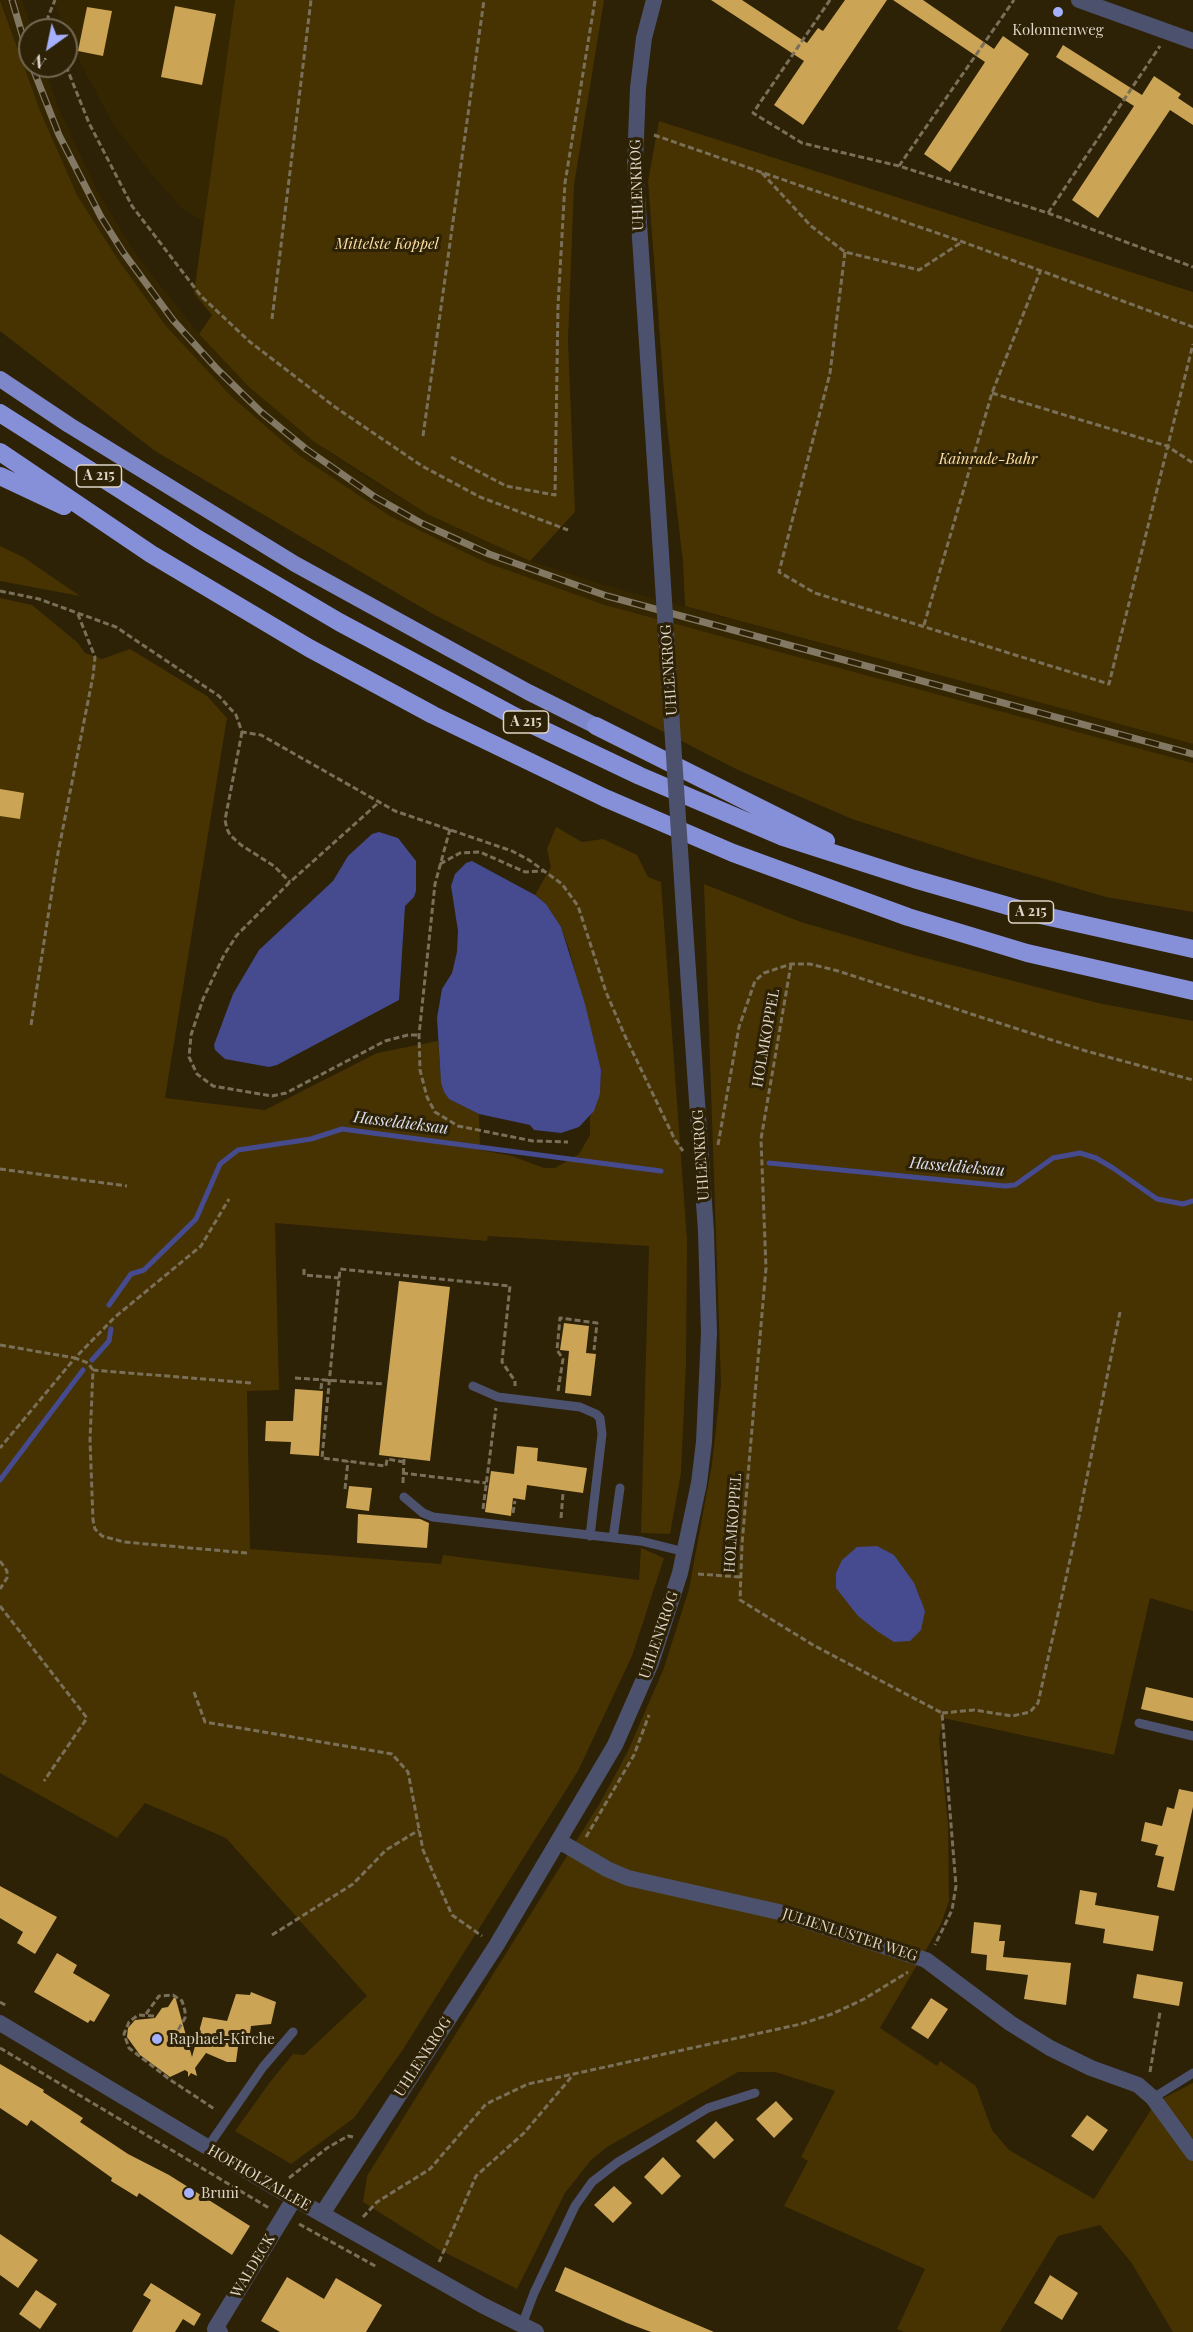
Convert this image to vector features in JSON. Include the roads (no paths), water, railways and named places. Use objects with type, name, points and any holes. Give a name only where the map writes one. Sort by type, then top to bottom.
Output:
[{"type":"highway","points":[[0,379],[69,425],[295,564],[528,692],[873,865]]},
{"type":"highway","name":"A 215","points":[[0,413],[278,587],[514,716],[640,776],[783,837],[1036,914],[1193,949]]},
{"type":"highway","name":"A 215","points":[[0,452],[109,526],[208,588],[371,682],[497,747],[713,844],[908,917],[1027,953],[1193,991]]},
{"type":"highway","points":[[0,476],[109,526]]},
{"type":"street","name":"UHLENKROG","points":[[321,2214],[496,1946],[615,1745],[651,1663],[685,1552],[699,1483],[708,1387],[708,1274],[694,1157],[685,927],[639,244],[635,129],[644,38],[654,0]]},
{"type":"street","points":[[1079,0],[1192,40]]},
{"type":"street","name":"JULIENLUSTER WEG","points":[[559,1841],[607,1869],[628,1878],[779,1912],[926,1960],[1010,2024],[1050,2048],[1091,2068],[1127,2079],[1149,2094],[1193,2153]]},
{"type":"street","name":"HOFHOLZALLEE","points":[[0,2023],[288,2195],[529,2329]]},
{"type":"street","name":"WALDECK","points":[[220,2332],[215,2329],[288,2195]]},
{"type":"lane","points":[[474,1386],[498,1396],[589,1410],[600,1418],[603,1427],[590,1536]]},
{"type":"lane","points":[[613,1538],[620,1488]]},
{"type":"lane","points":[[404,1497],[423,1513],[434,1517],[613,1538],[685,1552]]},
{"type":"lane","points":[[1139,1723],[1193,1736]]},
{"type":"lane","points":[[207,2148],[227,2117],[293,2032]]},
{"type":"lane","points":[[1149,2094],[1193,2073]]},
{"type":"lane","name":"HOFHOLZALLEE","points":[[529,2329],[534,2293],[575,2206],[592,2181],[618,2162],[708,2108],[755,2093]]},
{"type":"water","points":[[379,832],[398,838],[416,861],[416,891],[414,897],[405,906],[399,1000],[277,1065],[269,1067],[225,1059],[215,1050],[214,1045],[233,994],[259,950],[333,881],[348,856],[372,834]]},
{"type":"water","points":[[472,861],[535,895],[546,904],[561,927],[585,1004],[601,1070],[600,1094],[594,1111],[579,1127],[561,1133],[534,1130],[530,1125],[479,1114],[449,1099],[444,1092],[441,1083],[437,1018],[442,989],[452,973],[457,952],[458,931],[451,886],[455,874],[466,863]]},
{"type":"water","points":[[877,1546],[894,1555],[914,1583],[925,1611],[921,1630],[910,1641],[894,1642],[877,1631],[858,1616],[836,1588],[836,1573],[842,1560],[857,1547]]},
{"type":"waterway","name":"Hasseldieksau","points":[[109,1305],[131,1274],[144,1270],[196,1219],[220,1164],[238,1150],[311,1139],[342,1129],[661,1171]]},
{"type":"waterway","name":"Hasseldieksau","points":[[769,1163],[1005,1186],[1015,1185],[1053,1158],[1080,1153],[1096,1158],[1113,1168],[1157,1199],[1183,1204],[1193,1201]]},
{"type":"waterway","name":"Hasseldieksau","points":[[92,1360],[109,1341],[111,1329]]},
{"type":"waterway","name":"Hasseldieksau","points":[[0,1480],[83,1370]]},
{"type":"railway","points":[[12,0],[18,20]]},
{"type":"railway","points":[[37,78],[59,135],[101,217],[123,252],[173,320],[217,369],[261,412],[306,449],[375,497],[421,523],[489,554],[607,596],[1193,754]]},
{"type":"place","name":"Kolonnenweg","points":[[1058,12]]},
{"type":"place","name":"Raphael-Kirche","points":[[157,2039]]},
{"type":"place","name":"Bruni","points":[[189,2193]]},
{"type":"park label","name":"Mittelste Koppel","points":[[387,244]]},
{"type":"park label","name":"Kainrade-Bahr","points":[[988,459]]}]
